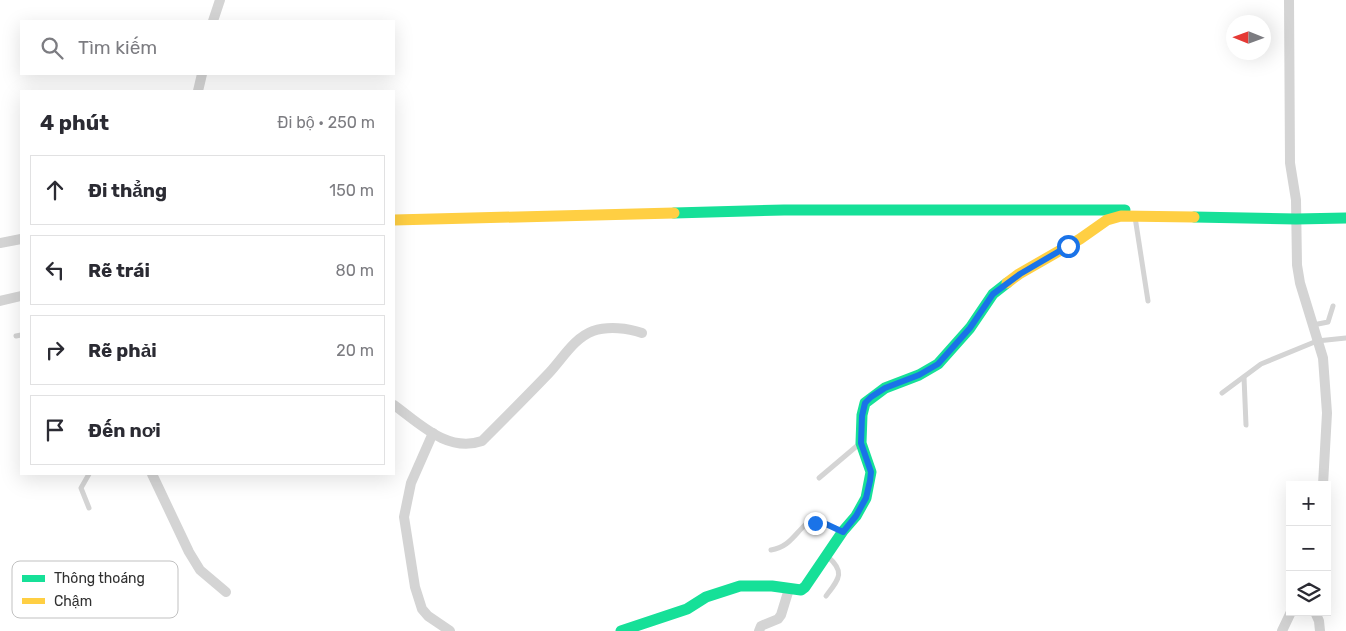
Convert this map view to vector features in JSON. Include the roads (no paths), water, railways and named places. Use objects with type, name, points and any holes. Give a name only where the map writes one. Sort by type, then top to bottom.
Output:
[{"type":"street","points":[[213,20],[220,0]]},
{"type":"street","points":[[1289,0],[1290,163],[1296,200],[1297,265],[1312,325],[1323,358],[1327,413],[1323,481]]},
{"type":"street","points":[[198,90],[202,75]]},
{"type":"street","points":[[395,220],[784,210],[1104,209],[1346,218]]},
{"type":"street","points":[[621,631],[687,609],[706,597],[727,589],[740,586],[772,586],[801,590],[805,587],[866,498],[871,472],[861,443],[862,416],[865,403],[885,388],[919,375],[938,364],[970,328],[993,294],[1020,274],[1080,239],[1107,220],[1121,216],[1296,215]]},
{"type":"street","points":[[0,243],[20,239]]},
{"type":"street","points":[[0,301],[20,296]]},
{"type":"street","points":[[395,406],[445,440],[460,444],[473,444],[482,441],[562,360],[573,344],[599,330],[634,330],[642,333]]},
{"type":"street","points":[[433,433],[411,483],[404,517],[422,609],[428,616],[450,631]]},
{"type":"street","points":[[152,475],[189,552],[200,570],[226,592]]},
{"type":"street","points":[[759,631],[761,626],[778,619],[781,615],[789,589]]},
{"type":"street","points":[[1282,631],[1289,616]]},
{"type":"street","points":[[1317,616],[1320,631]]},
{"type":"lane","points":[[1135,216],[1148,301]]},
{"type":"lane","points":[[1312,325],[1328,322],[1333,306]]},
{"type":"lane","points":[[1222,393],[1261,364],[1317,341],[1346,338]]},
{"type":"lane","points":[[1244,377],[1246,425]]},
{"type":"lane","points":[[820,478],[861,443]]},
{"type":"lane","points":[[88,475],[81,488],[89,508]]},
{"type":"lane","points":[[771,550],[781,548],[792,540],[806,524],[826,524],[843,532]]},
{"type":"lane","points":[[826,596],[838,580],[840,574],[834,563],[827,556]]}]
